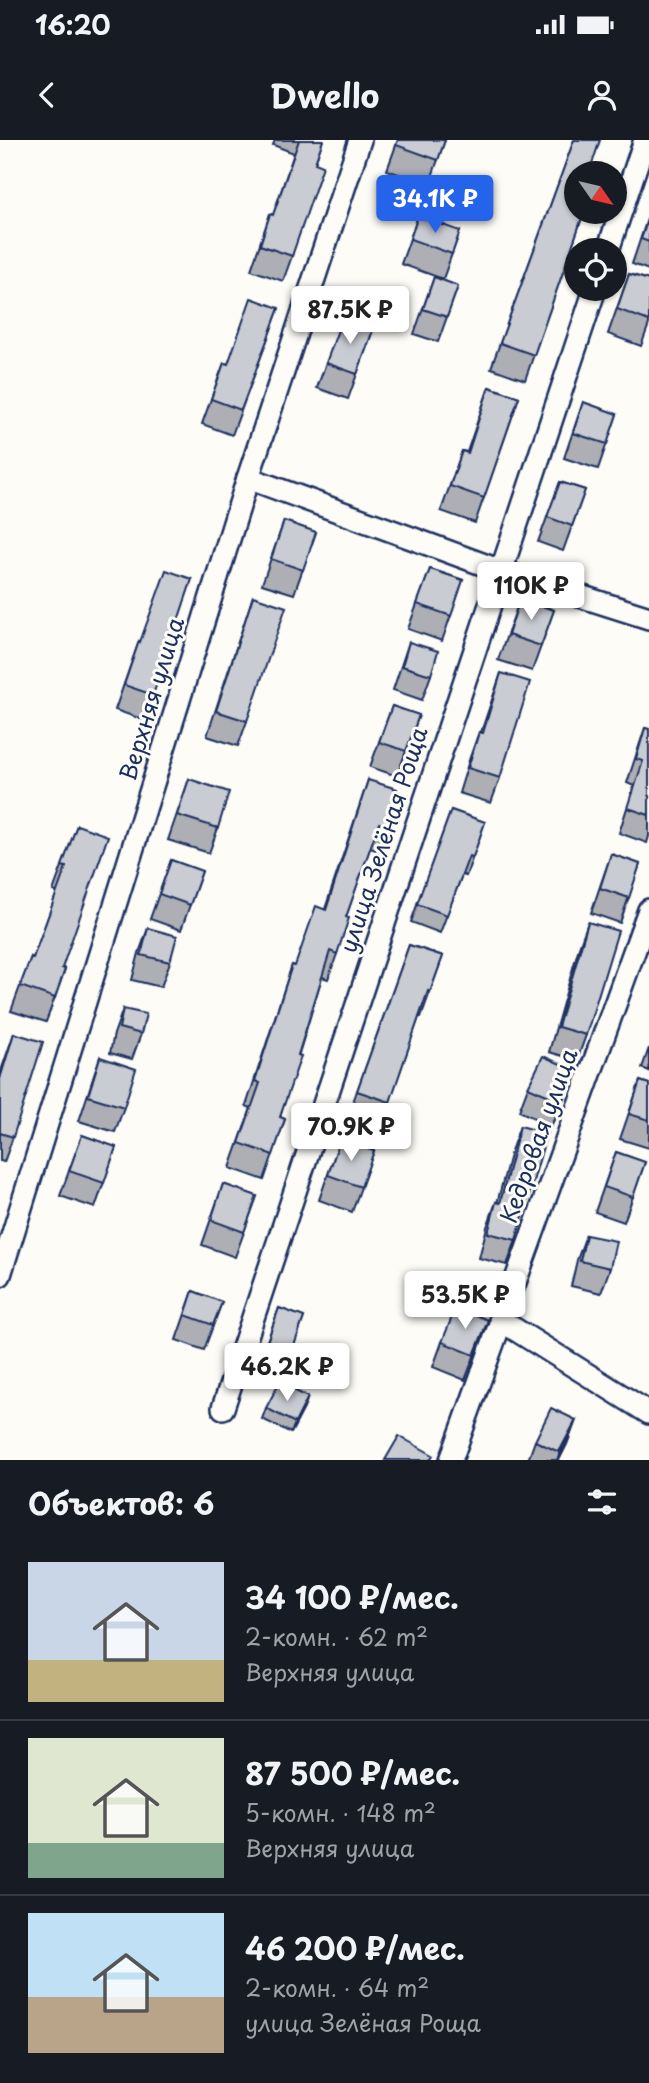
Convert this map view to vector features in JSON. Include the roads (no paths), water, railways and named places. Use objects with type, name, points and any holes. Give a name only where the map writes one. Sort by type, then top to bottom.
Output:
[{"type":"street","name":"Верхняя улица","points":[[0,1275],[248,478],[359,140]]},
{"type":"street","points":[[612,238],[645,140]]},
{"type":"street","name":"улица Зелёная Роща","points":[[223,1408],[591,301]]},
{"type":"street","points":[[248,478],[500,571],[649,618]]},
{"type":"street","name":"Кедровая улица","points":[[451,1460],[649,910]]},
{"type":"street","points":[[500,1320],[649,1413]]}]
